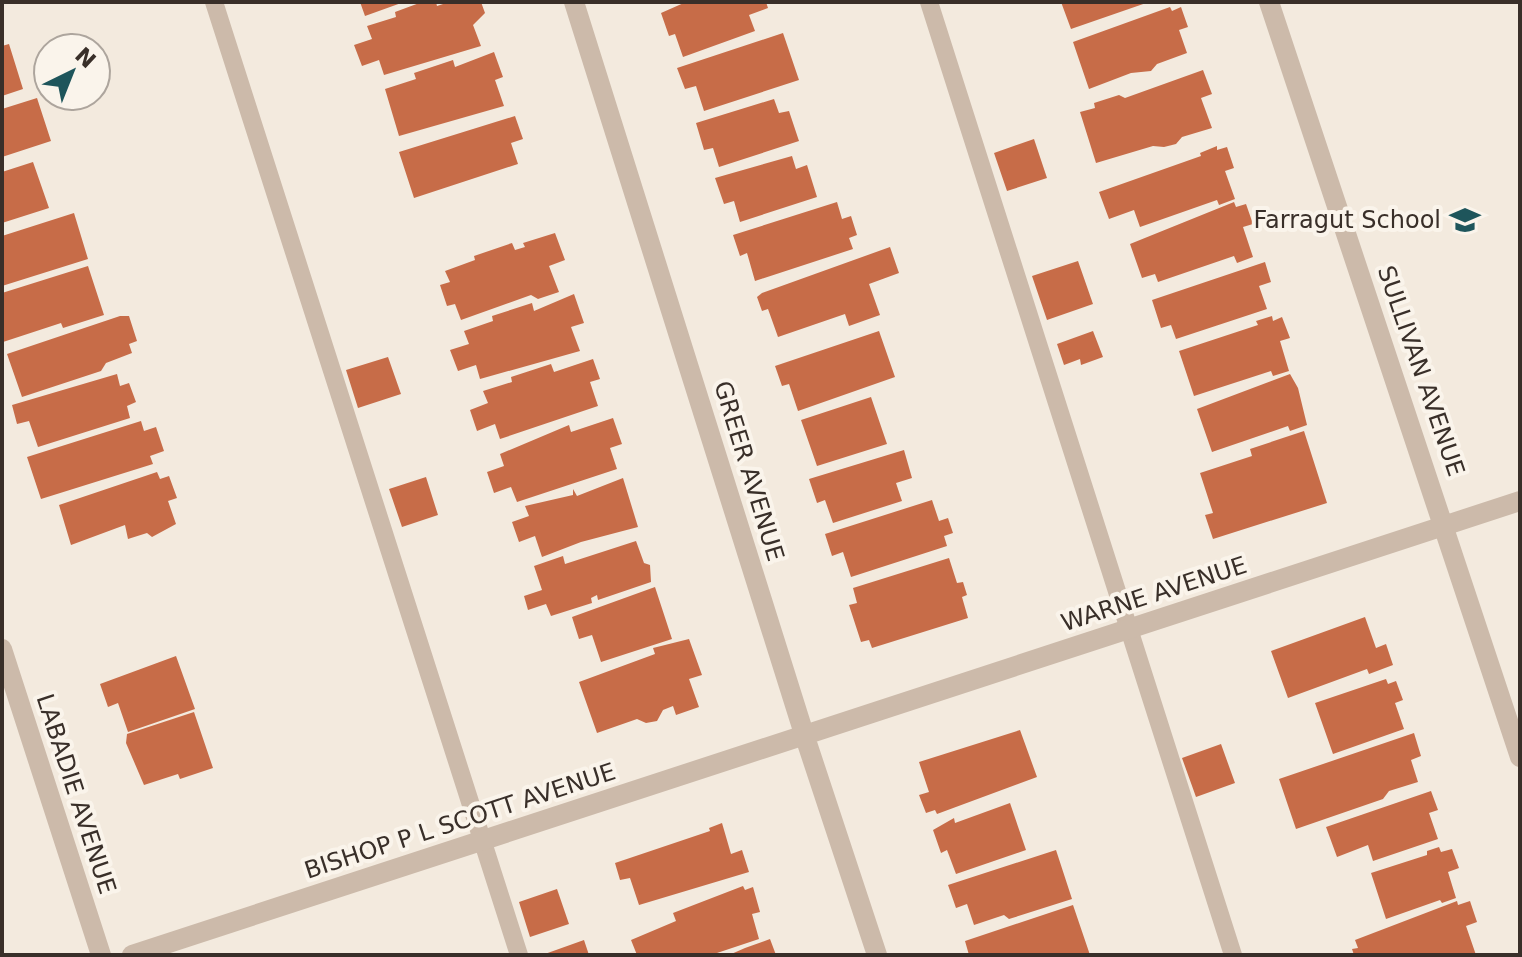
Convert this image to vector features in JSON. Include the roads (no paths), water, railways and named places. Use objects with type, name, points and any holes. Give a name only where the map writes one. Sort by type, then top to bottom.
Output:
[{"type":"street","name":"GREER AVENUE","points":[[574,2],[805,737],[877,955]]},
{"type":"street","name":"SULLIVAN AVENUE","points":[[1269,2],[1520,757]]},
{"type":"street","name":"WARNE AVENUE","points":[[805,737],[1520,501]]},
{"type":"street","name":"LABADIE AVENUE","points":[[2,649],[101,955]]},
{"type":"street","name":"BISHOP P L SCOTT AVENUE","points":[[132,955],[805,737]]},
{"type":"lane","points":[[214,2],[519,955]]},
{"type":"lane","points":[[929,2],[1233,955]]},
{"type":"place","name":"Farragut School","points":[[1465,220]]}]
